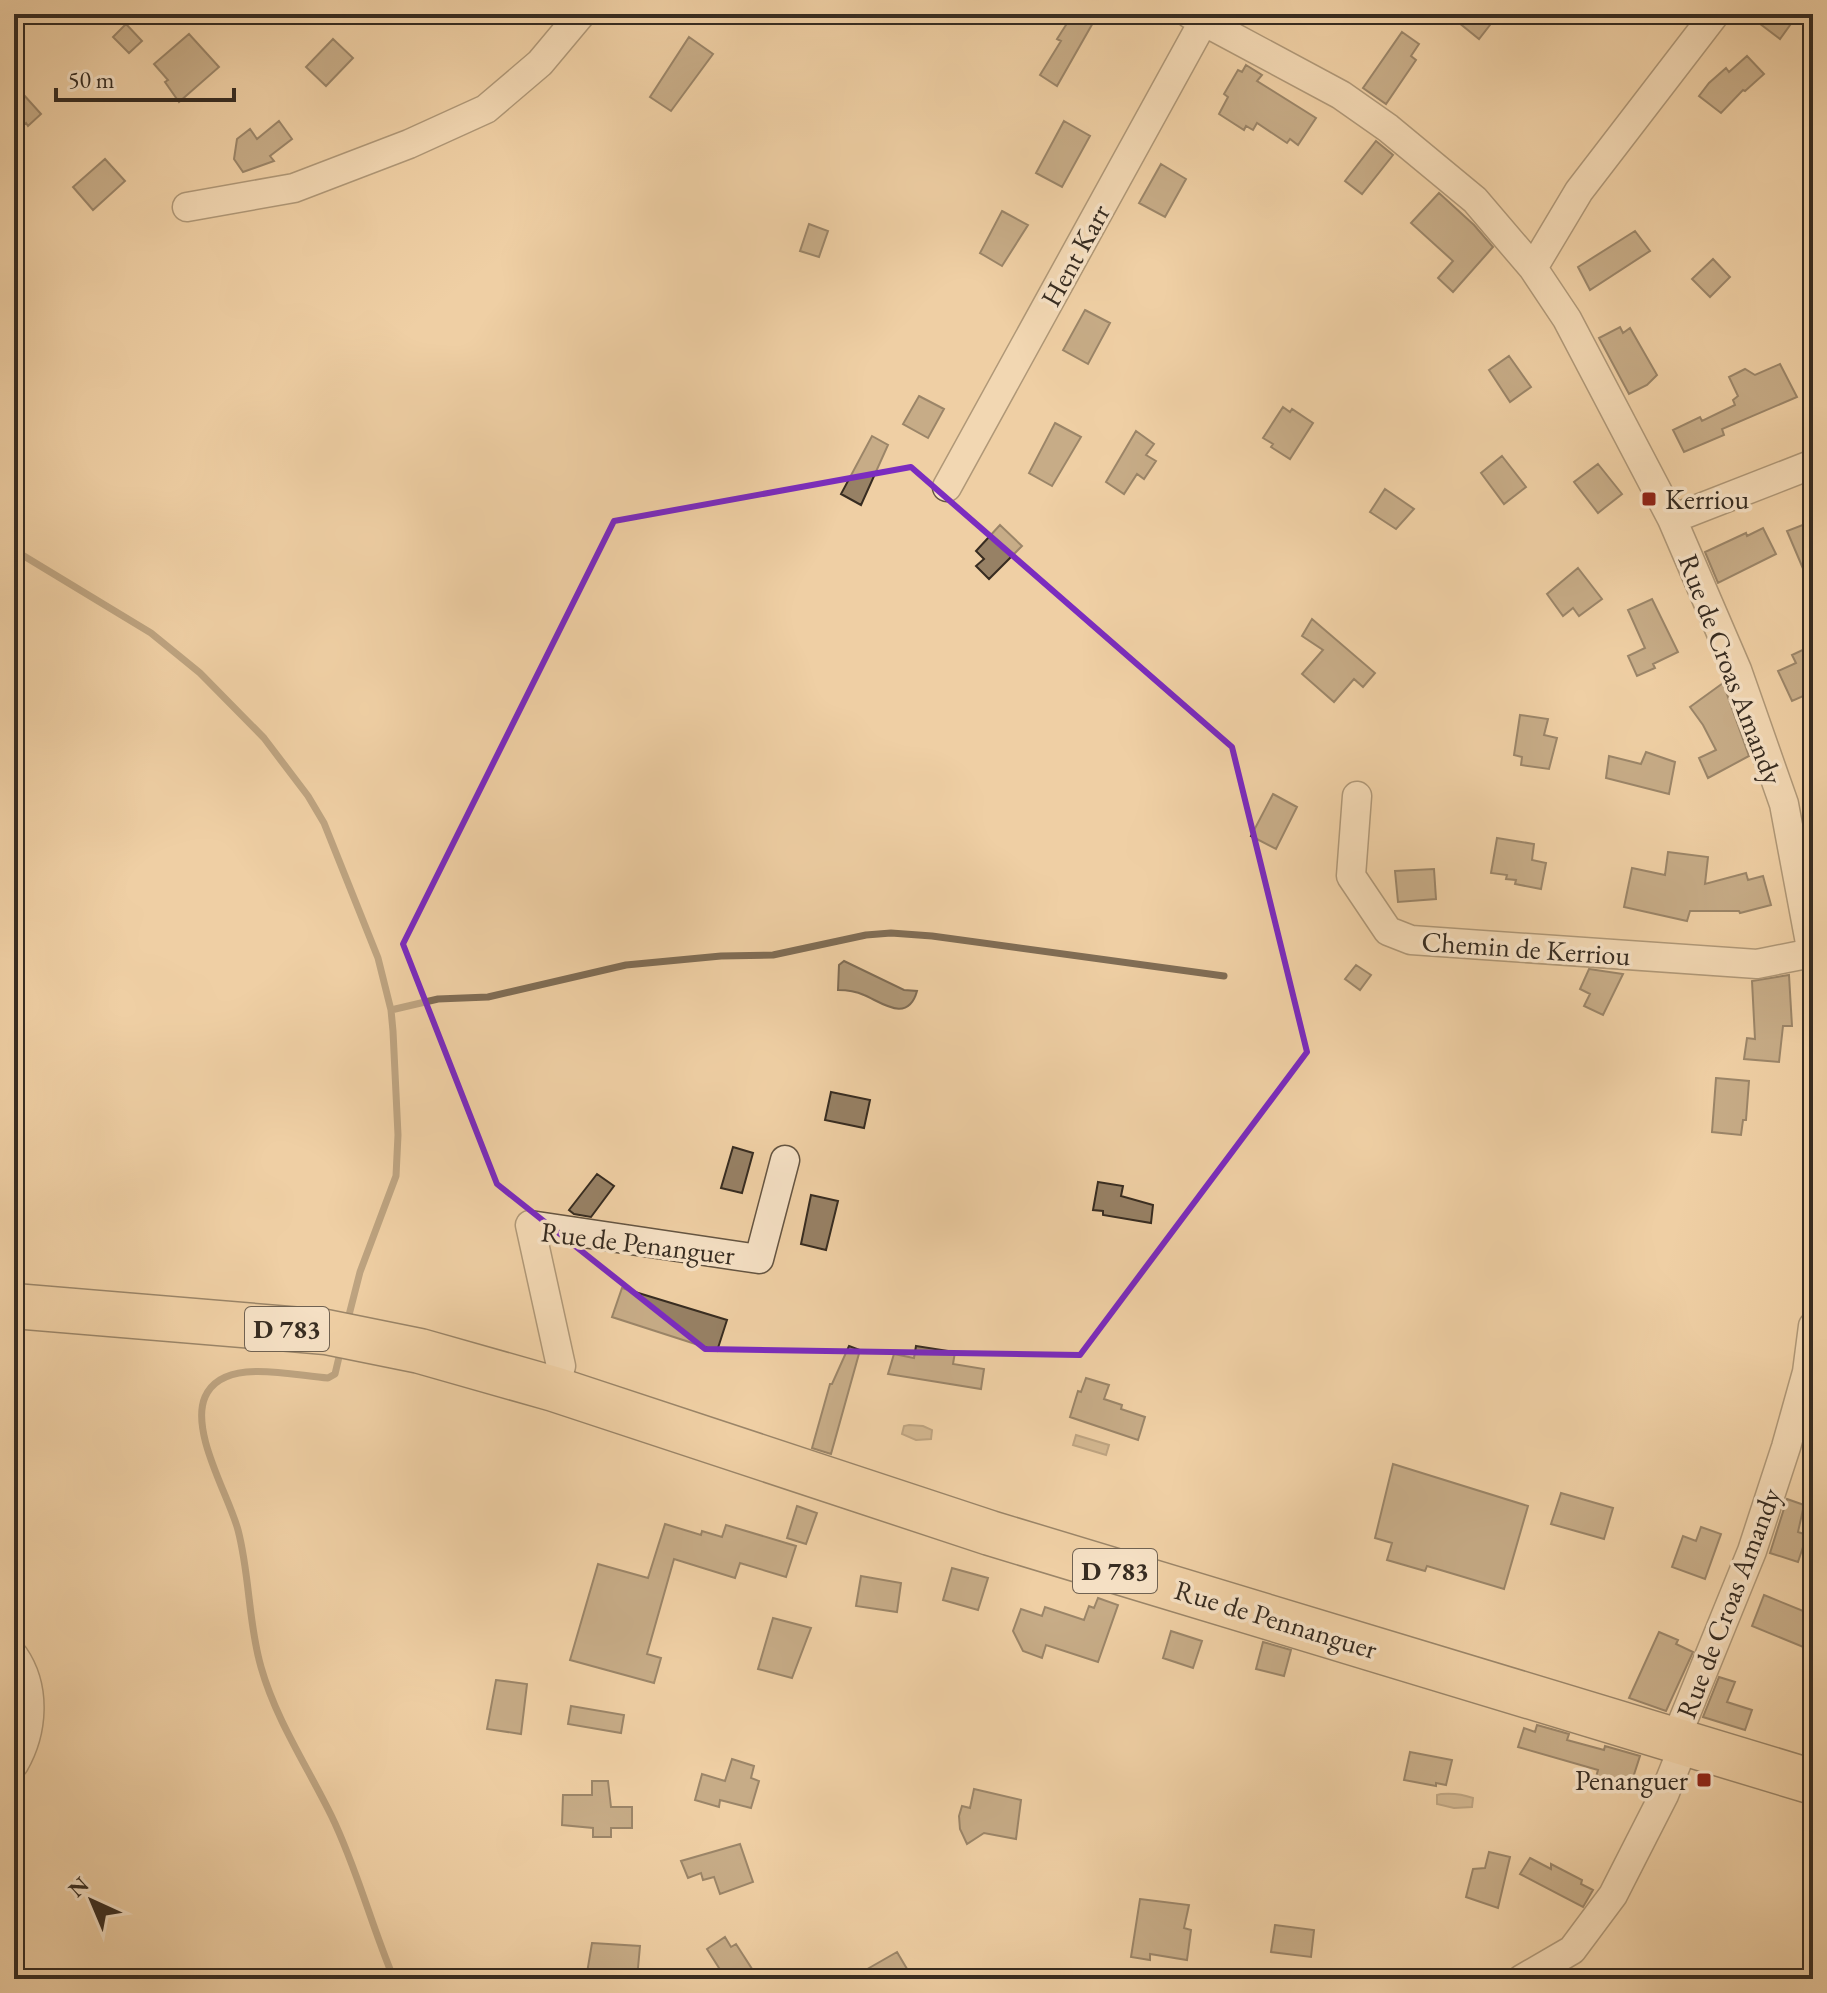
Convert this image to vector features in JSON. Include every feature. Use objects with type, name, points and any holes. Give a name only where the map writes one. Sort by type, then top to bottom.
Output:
[{"type":"main road","name":"D 783","points":[[14,1306],[326,1332],[420,1351],[554,1389]]},
{"type":"main road","name":"Rue de Pennanguer","points":[[554,1389],[990,1533],[1680,1741]]},
{"type":"main road","name":"D 783","points":[[1680,1741],[1813,1782]]},
{"type":"street","points":[[187,207],[294,188],[409,144],[486,109],[540,63],[581,14]]},
{"type":"street","points":[[1533,268],[1579,191],[1715,14]]},
{"type":"street","name":"Rue de Croas Amandy","points":[[1197,18],[1341,95],[1388,128],[1475,200],[1533,268],[1567,319],[1672,519],[1737,670],[1784,804],[1812,956]]},
{"type":"street","name":"Hent Karr","points":[[947,487],[1197,18]]},
{"type":"street","points":[[1672,519],[1813,464]]},
{"type":"street","name":"Chemin de Kerriou","points":[[1357,796],[1351,876],[1388,931],[1411,940],[1757,964],[1812,956]]},
{"type":"street","name":"Rue de Penanguer","points":[[554,1389],[561,1366],[530,1225],[759,1259],[785,1160]]},
{"type":"street","name":"Rue de Croas Amandy","points":[[1522,1979],[1572,1950],[1613,1895],[1664,1795],[1678,1760],[1680,1728],[1752,1551],[1807,1372],[1813,1326]]},
{"type":"street","points":[[14,1656],[22,1667],[31,1714],[23,1749],[14,1764]]},
{"type":"highlighted area","points":[[911,467],[1232,747],[1307,1052],[1080,1355],[705,1349],[497,1184],[403,944],[614,521]]},
{"type":"shaded area","points":[[844,961],[904,990],[917,991],[913,1001],[907,1007],[894,1008],[857,993],[838,990],[839,965]]},
{"type":"shaded area","points":[[904,1426],[932,1430],[931,1439],[916,1440],[902,1434]]},
{"type":"shaded area","points":[[1076,1435],[1109,1445],[1106,1455],[1073,1445]]},
{"type":"shaded area","points":[[1437,1795],[1473,1798],[1472,1807],[1454,1808],[1437,1804]]},
{"type":"building","points":[[1073,14],[1098,14],[1057,86],[1040,75]]},
{"type":"building","points":[[1448,14],[1477,14],[1490,25],[1479,39]]},
{"type":"building","points":[[1747,14],[1798,14],[1780,39]]},
{"type":"building","points":[[126,24],[142,41],[129,53],[113,37]]},
{"type":"building","points":[[1402,32],[1419,44],[1411,56],[1416,60],[1386,104],[1363,88]]},
{"type":"building","points":[[189,34],[219,67],[179,102],[165,82],[168,80],[154,64]]},
{"type":"building","points":[[689,37],[713,54],[671,111],[650,97]]},
{"type":"building","points":[[333,39],[353,58],[326,86],[306,67]]},
{"type":"building","points":[[1747,56],[1764,74],[1721,113],[1699,96],[1726,68],[1729,72]]},
{"type":"building","points":[[1246,65],[1262,75],[1257,81],[1316,118],[1298,145],[1290,139],[1287,143],[1257,123],[1253,130],[1246,126],[1244,130],[1219,114],[1228,97],[1224,94],[1238,70],[1242,72]]},
{"type":"building","points":[[14,84],[41,114],[14,134]]},
{"type":"building","points":[[279,121],[292,139],[270,156],[274,161],[243,172],[234,159],[237,139],[250,129],[257,139]]},
{"type":"building","points":[[1064,121],[1090,136],[1062,187],[1036,173]]},
{"type":"building","points":[[1376,141],[1393,155],[1362,194],[1345,181]]},
{"type":"building","points":[[105,159],[125,181],[93,210],[73,187]]},
{"type":"building","points":[[1161,164],[1186,179],[1165,217],[1139,203]]},
{"type":"building","points":[[1439,193],[1493,247],[1453,292],[1438,278],[1453,261],[1411,223]]},
{"type":"building","points":[[1002,211],[1028,225],[1002,266],[980,253]]},
{"type":"building","points":[[809,224],[828,231],[819,257],[800,251]]},
{"type":"building","points":[[1635,231],[1650,251],[1590,290],[1578,267]]},
{"type":"building","points":[[1713,259],[1730,277],[1710,297],[1692,279]]},
{"type":"building","points":[[1085,310],[1110,323],[1088,364],[1063,350]]},
{"type":"building","points":[[1620,327],[1623,333],[1630,328],[1657,375],[1647,385],[1629,394],[1599,338]]},
{"type":"building","points":[[1509,356],[1531,387],[1510,402],[1489,370]]},
{"type":"building","points":[[1780,364],[1797,397],[1722,429],[1724,435],[1684,452],[1673,430],[1700,417],[1702,421],[1735,405],[1733,400],[1738,396],[1729,377],[1745,369],[1755,375]]},
{"type":"building","points":[[919,396],[944,409],[928,438],[903,424]]},
{"type":"building","points":[[1283,407],[1290,412],[1292,409],[1313,423],[1290,459],[1263,438]]},
{"type":"building","points":[[1055,423],[1081,437],[1052,486],[1029,473]]},
{"type":"building","points":[[1136,431],[1154,444],[1146,455],[1156,461],[1144,479],[1137,474],[1124,494],[1106,482]]},
{"type":"building","points":[[872,436],[888,445],[861,505],[841,494]]},
{"type":"building","points":[[1502,456],[1526,487],[1504,504],[1481,473]]},
{"type":"building","points":[[1598,464],[1622,494],[1598,513],[1574,482]]},
{"type":"building","points":[[1385,489],[1414,509],[1396,529],[1370,512]]},
{"type":"building","points":[[1813,521],[1813,592],[1787,531]]},
{"type":"building","points":[[1000,525],[1022,546],[989,579],[976,566],[984,559],[976,551]]},
{"type":"building","points":[[1763,528],[1776,554],[1718,583],[1705,552]]},
{"type":"building","points":[[1578,568],[1602,599],[1579,616],[1573,608],[1563,616],[1547,594]]},
{"type":"building","points":[[1652,599],[1678,652],[1637,676],[1628,656],[1645,648],[1628,610]]},
{"type":"building","points":[[1312,619],[1375,673],[1363,687],[1354,679],[1334,702],[1302,674],[1323,650],[1302,636]]},
{"type":"building","points":[[1813,645],[1813,700],[1810,693],[1792,701],[1778,671],[1796,663],[1792,655]]},
{"type":"building","points":[[1723,683],[1749,756],[1708,778],[1699,758],[1716,750],[1690,707]]},
{"type":"building","points":[[1520,715],[1548,719],[1544,735],[1557,738],[1549,769],[1521,765],[1522,757],[1514,755]]},
{"type":"building","points":[[1646,752],[1675,762],[1669,794],[1606,778],[1609,756],[1641,764]]},
{"type":"building","points":[[1273,794],[1297,807],[1276,849],[1251,836]]},
{"type":"building","points":[[1497,838],[1534,844],[1532,860],[1546,863],[1541,889],[1515,884],[1516,880],[1506,879],[1507,875],[1491,873]]},
{"type":"building","points":[[1668,852],[1708,857],[1705,884],[1746,873],[1748,880],[1763,876],[1771,905],[1740,913],[1690,911],[1687,921],[1624,907],[1632,868],[1665,875]]},
{"type":"building","points":[[1434,869],[1436,899],[1398,902],[1395,871]]},
{"type":"building","points":[[1356,965],[1371,975],[1360,990],[1345,979]]},
{"type":"building","points":[[1589,969],[1623,974],[1603,1015],[1584,1006],[1590,994],[1580,989]]},
{"type":"building","points":[[1789,975],[1792,1026],[1783,1026],[1779,1062],[1744,1059],[1747,1038],[1755,1039],[1752,981]]},
{"type":"building","points":[[1716,1078],[1749,1081],[1746,1120],[1743,1120],[1741,1135],[1712,1132]]},
{"type":"building","points":[[831,1092],[870,1100],[864,1128],[825,1120]]},
{"type":"building","points":[[733,1147],[753,1153],[742,1193],[721,1188]]},
{"type":"building","points":[[597,1174],[614,1186],[591,1217],[574,1214],[569,1210]]},
{"type":"building","points":[[1098,1182],[1123,1186],[1121,1196],[1153,1205],[1151,1223],[1103,1215],[1103,1211],[1093,1210]]},
{"type":"building","points":[[811,1195],[838,1201],[826,1250],[801,1244]]},
{"type":"building","points":[[622,1288],[727,1320],[717,1351],[612,1317]]},
{"type":"building","points":[[849,1346],[860,1350],[831,1454],[812,1448],[830,1384]]},
{"type":"building","points":[[916,1346],[955,1352],[953,1364],[984,1369],[981,1389],[888,1374],[894,1354],[914,1358]]},
{"type":"building","points":[[1086,1378],[1109,1385],[1104,1399],[1145,1417],[1138,1440],[1070,1417],[1078,1391],[1081,1392]]},
{"type":"building","points":[[1393,1464],[1528,1506],[1504,1589],[1427,1566],[1425,1571],[1387,1560],[1392,1543],[1375,1538]]},
{"type":"building","points":[[1561,1493],[1613,1508],[1604,1539],[1551,1524]]},
{"type":"building","points":[[1787,1499],[1804,1505],[1798,1532],[1807,1535],[1798,1562],[1770,1553]]},
{"type":"building","points":[[797,1506],[817,1513],[806,1544],[787,1538]]},
{"type":"building","points":[[665,1524],[701,1535],[702,1531],[722,1537],[726,1525],[796,1546],[786,1577],[740,1563],[735,1578],[674,1559],[647,1654],[661,1658],[654,1683],[570,1660],[598,1564],[648,1578]]},
{"type":"building","points":[[1701,1527],[1721,1534],[1705,1579],[1672,1567],[1683,1536],[1696,1541]]},
{"type":"building","points":[[952,1568],[988,1578],[978,1610],[943,1600]]},
{"type":"building","points":[[861,1576],[901,1583],[897,1612],[856,1606]]},
{"type":"building","points":[[1764,1595],[1813,1615],[1813,1651],[1752,1626]]},
{"type":"building","points":[[1098,1598],[1118,1605],[1098,1662],[1046,1645],[1042,1658],[1023,1651],[1013,1631],[1021,1609],[1042,1616],[1045,1607],[1084,1620],[1089,1606],[1094,1608]]},
{"type":"building","points":[[773,1618],[811,1628],[792,1678],[758,1669]]},
{"type":"building","points":[[1171,1631],[1202,1641],[1193,1668],[1163,1658]]},
{"type":"building","points":[[1659,1632],[1678,1640],[1676,1644],[1693,1652],[1666,1711],[1629,1698]]},
{"type":"building","points":[[1263,1642],[1291,1650],[1284,1676],[1256,1669]]},
{"type":"building","points":[[1719,1677],[1735,1682],[1727,1702],[1752,1710],[1745,1730],[1703,1717]]},
{"type":"building","points":[[496,1680],[527,1684],[521,1734],[487,1729]]},
{"type":"building","points":[[571,1706],[624,1715],[621,1733],[568,1724]]},
{"type":"building","points":[[1537,1725],[1569,1734],[1567,1740],[1640,1756],[1630,1787],[1596,1777],[1598,1770],[1518,1747],[1524,1728],[1535,1732]]},
{"type":"building","points":[[1410,1752],[1452,1760],[1446,1785],[1404,1780]]},
{"type":"building","points":[[732,1759],[754,1766],[751,1778],[759,1781],[751,1808],[720,1800],[719,1807],[695,1800],[702,1774],[725,1781]]},
{"type":"building","points":[[592,1781],[608,1781],[611,1807],[632,1807],[632,1828],[611,1828],[611,1837],[593,1837],[593,1828],[562,1825],[563,1795],[592,1795]]},
{"type":"building","points":[[974,1789],[1021,1800],[1016,1839],[984,1833],[967,1844],[960,1829],[959,1816],[962,1806],[970,1808]]},
{"type":"building","points":[[740,1844],[753,1882],[720,1894],[714,1877],[703,1880],[701,1873],[688,1878],[681,1861]]},
{"type":"building","points":[[1489,1852],[1510,1857],[1498,1908],[1466,1897],[1473,1869],[1485,1868]]},
{"type":"building","points":[[1530,1858],[1551,1869],[1551,1864],[1582,1880],[1581,1884],[1593,1890],[1583,1907],[1520,1874]]},
{"type":"building","points":[[1140,1899],[1189,1905],[1184,1928],[1191,1930],[1187,1960],[1150,1954],[1150,1960],[1131,1957]]},
{"type":"building","points":[[1275,1925],[1314,1930],[1311,1957],[1271,1952]]},
{"type":"building","points":[[725,1937],[731,1947],[736,1944],[754,1972],[742,1979],[726,1979],[707,1949]]},
{"type":"building","points":[[592,1943],[640,1946],[637,1979],[586,1979]]},
{"type":"building","points":[[897,1952],[913,1979],[850,1979]]},
{"type":"waterway","points":[[14,550],[151,633],[200,673],[264,738],[308,796],[324,823],[378,958],[393,1031],[398,1135],[396,1176],[360,1272],[349,1315]]},
{"type":"waterway","points":[[391,1010],[438,999],[488,997],[626,965],[721,956],[773,955],[866,935],[891,933],[1224,976]]},
{"type":"waterway","points":[[339,1357],[335,1374],[328,1378],[260,1371],[227,1376],[214,1384],[205,1397],[203,1428],[212,1464],[238,1530],[257,1650],[267,1687],[340,1835],[394,1979]]},
{"type":"place","name":"Kerriou","points":[[1649,499]]},
{"type":"place","name":"Penanguer","points":[[1704,1780]]}]
